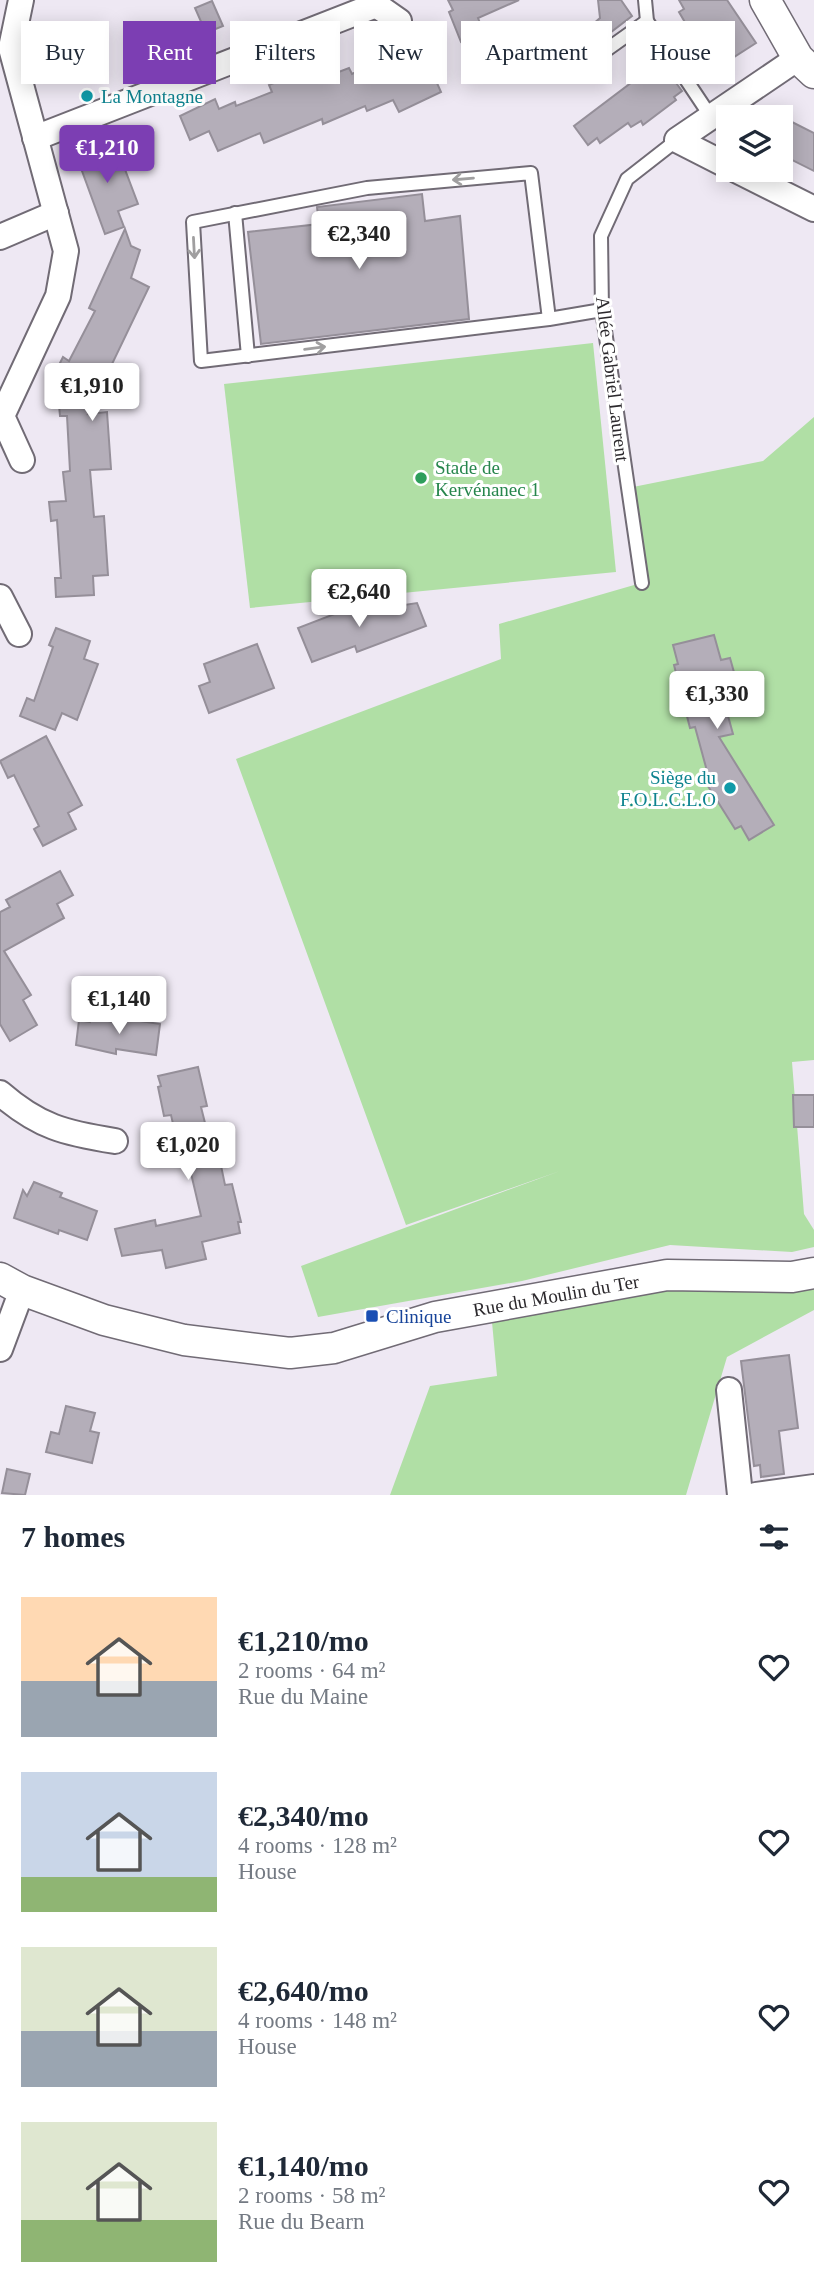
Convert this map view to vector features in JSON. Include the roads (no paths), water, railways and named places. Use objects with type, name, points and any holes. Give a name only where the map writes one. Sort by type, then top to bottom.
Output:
[{"type":"street","points":[[21,0],[11,48],[66,251],[58,296],[2,416],[22,460]]},
{"type":"street","points":[[765,0],[806,66]]},
{"type":"street","points":[[35,138],[376,5],[399,21]]},
{"type":"street","name":"Allée Gabriel Laurent","points":[[677,140],[711,117],[806,66]]},
{"type":"street","points":[[677,140],[716,160]]},
{"type":"street","points":[[760,182],[814,209]]},
{"type":"street","points":[[0,237],[56,213]]},
{"type":"street","points":[[0,597],[19,634]]},
{"type":"street","points":[[0,1093],[25,1115],[67,1133],[115,1141]]},
{"type":"street","name":"Rue du Moulin du Ter","points":[[11,1284],[104,1320],[184,1340],[290,1353],[334,1348],[435,1317],[667,1275],[803,1275]]},
{"type":"street","points":[[0,1349],[11,1284]]},
{"type":"street","points":[[729,1390],[740,1495]]},
{"type":"street","points":[[756,1495],[814,1487]]},
{"type":"lane","points":[[645,0],[647,21]]},
{"type":"lane","points":[[689,84],[711,117]]},
{"type":"lane","name":"Allée Gabriel Laurent","points":[[642,583],[602,310],[601,236],[627,179],[677,140]]},
{"type":"lane","points":[[550,319],[531,173],[367,188],[193,222],[201,361],[550,319],[602,310]]},
{"type":"lane","points":[[235,213],[248,356]]},
{"type":"place","name":"La Montagne","points":[[87,96]]},
{"type":"place","name":"Stade de Kervénanec 1","points":[[421,478]]},
{"type":"place","name":"Siège du F.O.L.C.L.O","points":[[730,788]]},
{"type":"place","name":"Clinique","points":[[372,1316]]}]
